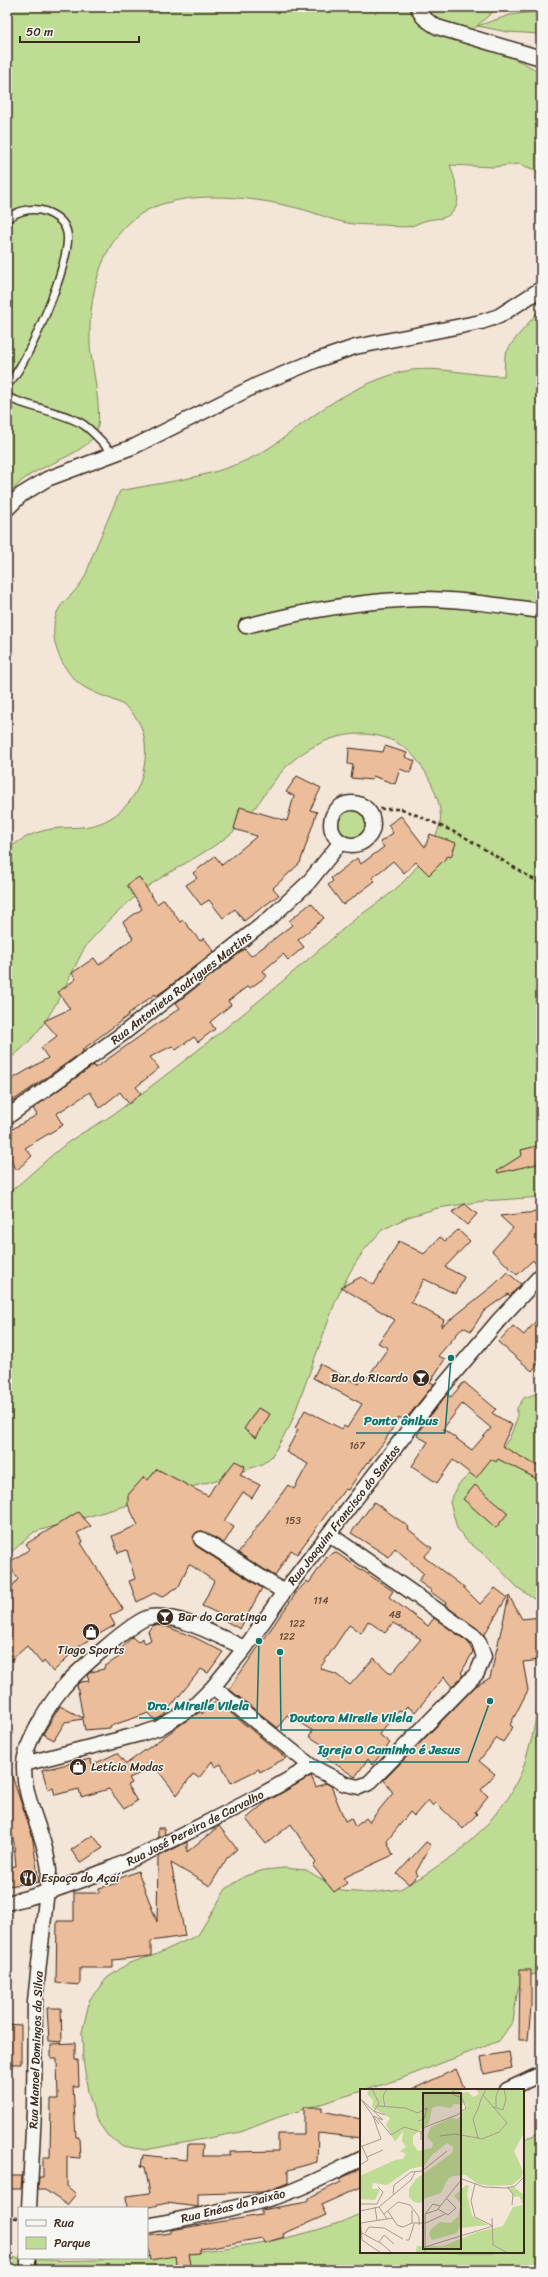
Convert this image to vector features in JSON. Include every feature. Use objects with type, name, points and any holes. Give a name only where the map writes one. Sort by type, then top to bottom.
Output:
[{"type":"street","points":[[418,7],[420,14],[426,20],[438,27],[541,58]]},
{"type":"street","points":[[7,509],[21,495],[47,479],[135,446],[257,385],[317,360],[355,347],[481,322],[499,316],[541,290]]},
{"type":"street","points":[[246,626],[274,619],[342,607],[423,599],[541,611]]},
{"type":"street","points":[[349,804],[357,804],[366,809],[373,823],[368,837],[356,845],[341,842],[332,831],[331,820],[334,814],[342,806],[349,804]]},
{"type":"street","name":"Rua Antonieta Rodrigues Martins","points":[[7,1117],[125,1032],[269,919],[308,883],[341,842]]},
{"type":"street","name":"Rua Joaquim Francisco do Santos","points":[[213,1687],[245,1648],[284,1592],[434,1397],[499,1320],[541,1275]]},
{"type":"street","points":[[24,1764],[159,1728],[194,1706],[213,1687],[311,1766],[345,1784],[359,1787],[369,1783],[477,1672],[484,1657],[479,1642],[474,1636],[329,1534]]},
{"type":"street","points":[[201,1539],[284,1592]]},
{"type":"street","points":[[48,1893],[47,1855],[24,1783],[24,1764],[27,1750],[34,1735],[64,1687],[123,1634],[141,1621],[151,1617],[165,1617],[188,1624],[245,1648]]},
{"type":"street","name":"Rua José Pereira de Carvalho","points":[[7,1903],[48,1893],[114,1869],[151,1852],[269,1791],[311,1766]]},
{"type":"street","name":"Rua Manoel Domingos da Silva","points":[[30,2207],[34,2111],[35,2001],[48,1893]]},
{"type":"street","points":[[509,2089],[541,2074]]},
{"type":"street","name":"Rua Enéas da Paixão","points":[[148,2226],[224,2210],[274,2197],[297,2189],[360,2159]]},
{"type":"street","points":[[28,2259],[28,2270]]},
{"type":"lane","points":[[7,219],[15,212],[28,210],[42,211],[55,216],[63,223],[67,234],[68,247],[63,268],[24,362],[7,385]]},
{"type":"lane","points":[[7,397],[40,410],[71,419],[84,426],[100,438],[112,454]]},
{"type":"path","points":[[366,809],[402,809],[419,816],[463,836],[541,884]]},
{"type":"path","points":[[7,2217],[18,2218]]},
{"type":"green space","points":[[7,7],[498,7],[462,42],[523,63],[541,74],[541,172],[519,164],[493,167],[450,165],[455,179],[458,195],[455,209],[450,214],[442,218],[422,221],[408,227],[348,223],[287,206],[262,201],[234,198],[199,197],[176,200],[145,211],[128,224],[115,240],[104,258],[92,301],[90,344],[99,415],[96,433],[90,441],[73,453],[24,479],[7,498]]},
{"type":"green space","points":[[541,11],[541,34],[508,32],[477,26],[510,15]]},
{"type":"green space","points":[[541,308],[541,1197],[484,1201],[438,1208],[408,1217],[382,1230],[364,1250],[350,1272],[336,1300],[290,1426],[271,1457],[262,1464],[230,1476],[34,1532],[7,1556],[7,1194],[67,1143],[118,1111],[198,1050],[350,923],[381,901],[400,885],[427,853],[435,838],[440,823],[439,804],[431,782],[419,762],[405,748],[390,740],[375,735],[359,734],[327,740],[312,748],[285,768],[247,818],[232,833],[150,885],[125,905],[102,927],[85,947],[56,1004],[43,1025],[18,1052],[7,1061],[7,849],[22,839],[35,833],[49,829],[86,827],[95,825],[114,816],[125,807],[133,797],[141,779],[145,762],[145,742],[140,724],[135,716],[120,703],[84,687],[68,672],[60,658],[55,644],[54,625],[58,610],[85,577],[120,491],[186,479],[218,471],[249,459],[276,444],[337,400],[368,384],[390,375],[401,372],[427,369],[504,376],[505,355],[512,343]]},
{"type":"green space","points":[[349,808],[355,808],[364,813],[368,819],[368,831],[364,837],[355,842],[349,842],[340,837],[335,828],[335,822],[340,813]]},
{"type":"green space","points":[[541,1392],[541,1604],[517,1587],[491,1560],[466,1540],[457,1528],[450,1502],[459,1484],[476,1468],[499,1453],[510,1437],[517,1419],[517,1408],[524,1398]]},
{"type":"green space","points":[[541,1691],[541,1973],[527,1976],[518,1988],[513,2021],[499,2041],[400,2079],[368,2089],[360,2089],[360,2092],[276,2118],[241,2132],[145,2150],[123,2146],[108,2136],[96,2119],[88,2092],[83,2059],[82,2032],[90,1999],[107,1978],[129,1963],[155,1955],[198,1935],[226,1889],[245,1876],[264,1870],[284,1868],[306,1870],[342,1891],[370,1893],[400,1889],[423,1876],[457,1853],[485,1827],[509,1797],[522,1771],[532,1738]]},
{"type":"green space","points":[[541,2132],[541,2270],[7,2270],[7,2257],[18,2259],[52,2260],[148,2259],[148,2256],[184,2253],[274,2240],[318,2230],[360,2214],[360,2253],[524,2253],[524,2140]]},
{"type":"building","points":[[385,746],[407,753],[405,757],[415,761],[410,773],[400,769],[395,784],[373,776],[372,780],[351,778],[353,765],[348,764],[349,748],[383,752]]},
{"type":"building","points":[[297,776],[321,788],[310,810],[317,812],[300,863],[273,888],[279,895],[244,921],[235,909],[223,918],[209,900],[201,905],[186,885],[197,878],[193,873],[215,856],[222,865],[257,836],[234,829],[240,807],[287,821],[294,796],[286,792]]},
{"type":"building","points":[[401,816],[425,847],[430,834],[456,843],[451,857],[448,856],[429,875],[416,862],[404,873],[393,861],[372,878],[375,881],[343,905],[328,885],[333,881],[331,878],[357,858],[361,864],[384,847],[380,842],[393,833],[388,825]]},
{"type":"building","points":[[139,877],[157,904],[164,899],[180,922],[183,920],[200,941],[204,938],[214,951],[166,989],[156,996],[155,994],[128,1014],[129,1015],[82,1050],[84,1051],[7,1105],[7,1082],[48,1058],[41,1048],[57,1036],[44,1021],[70,1009],[58,992],[76,979],[72,973],[94,958],[99,965],[133,938],[123,922],[142,909],[127,885]]},
{"type":"building","points":[[311,903],[324,918],[298,940],[304,947],[288,960],[283,954],[263,971],[267,976],[250,988],[248,986],[228,1001],[231,1005],[210,1022],[215,1029],[198,1042],[194,1037],[176,1050],[172,1046],[150,1057],[159,1068],[136,1087],[141,1093],[129,1104],[120,1092],[100,1108],[90,1092],[56,1114],[63,1125],[25,1148],[32,1156],[17,1170],[7,1156],[7,1132],[37,1115],[33,1108],[94,1065],[95,1068],[180,1008],[176,1003],[245,949],[251,956],[270,942],[292,925],[289,921]]},
{"type":"building","points":[[541,1145],[541,1163],[498,1173],[497,1171],[522,1155],[521,1150]]},
{"type":"building","points":[[465,1204],[477,1214],[467,1225],[452,1212]]},
{"type":"building","points":[[537,1212],[541,1239],[541,1267],[538,1267],[533,1260],[517,1275],[492,1251],[513,1228],[500,1216]]},
{"type":"building","points":[[458,1230],[470,1241],[445,1267],[464,1277],[456,1294],[424,1279],[411,1302],[444,1320],[441,1327],[494,1285],[507,1272],[521,1284],[510,1296],[508,1294],[484,1311],[471,1331],[463,1327],[438,1356],[445,1359],[430,1382],[434,1384],[405,1420],[399,1417],[386,1439],[368,1463],[367,1462],[348,1490],[345,1489],[297,1554],[291,1550],[275,1576],[238,1553],[288,1485],[294,1489],[308,1464],[286,1452],[298,1430],[295,1428],[305,1410],[342,1429],[344,1426],[347,1428],[362,1404],[313,1378],[320,1364],[358,1384],[364,1375],[367,1378],[388,1348],[378,1343],[395,1320],[341,1287],[361,1277],[374,1285],[399,1241],[424,1254],[440,1237],[445,1241]]},
{"type":"building","points":[[541,1315],[541,1360],[532,1371],[498,1342],[513,1326],[524,1335]]},
{"type":"building","points":[[464,1382],[496,1409],[492,1413],[512,1425],[502,1446],[541,1468],[541,1481],[498,1459],[496,1462],[491,1459],[476,1478],[453,1460],[437,1483],[412,1466],[428,1442],[417,1436],[420,1429],[447,1394],[451,1397]],"holes":[[[462,1404],[491,1428],[472,1450],[443,1429]]]},
{"type":"building","points":[[258,1408],[270,1414],[256,1438],[244,1429]]},
{"type":"building","points":[[235,1461],[245,1466],[240,1475],[260,1485],[252,1498],[243,1492],[224,1521],[234,1527],[224,1543],[202,1531],[197,1532],[193,1539],[196,1546],[262,1588],[240,1629],[222,1619],[224,1616],[202,1606],[214,1581],[189,1564],[179,1586],[162,1597],[154,1593],[137,1602],[129,1581],[135,1579],[127,1550],[118,1553],[112,1536],[138,1525],[128,1505],[128,1495],[144,1477],[148,1480],[157,1469],[208,1496],[216,1483],[217,1484]]},
{"type":"building","points":[[475,1485],[508,1513],[496,1528],[463,1499]]},
{"type":"building","points":[[374,1502],[409,1527],[408,1529],[432,1548],[424,1557],[461,1585],[480,1604],[495,1588],[507,1597],[484,1635],[445,1605],[446,1603],[418,1581],[424,1574],[395,1548],[389,1557],[351,1533]]},
{"type":"building","points":[[78,1512],[91,1526],[77,1533],[83,1542],[81,1543],[123,1609],[110,1616],[115,1625],[80,1645],[53,1672],[44,1661],[42,1664],[27,1646],[7,1664],[7,1593],[18,1579],[8,1563],[30,1549],[26,1544]]},
{"type":"building","points":[[335,1552],[393,1591],[389,1597],[428,1626],[434,1618],[468,1642],[473,1652],[461,1673],[463,1675],[452,1687],[444,1677],[415,1712],[407,1706],[402,1712],[399,1711],[379,1734],[390,1743],[372,1765],[368,1759],[355,1777],[319,1753],[324,1746],[309,1736],[313,1731],[287,1715],[278,1728],[229,1689],[296,1593],[307,1581],[309,1583],[327,1557]],"holes":[[[368,1621],[385,1633],[393,1623],[421,1639],[391,1674],[374,1658],[350,1685],[337,1675],[320,1668],[349,1625],[361,1633]]]},
{"type":"building","points":[[509,1596],[522,1619],[541,1617],[541,1645],[537,1646],[541,1660],[523,1662],[528,1690],[510,1725],[513,1727],[503,1742],[497,1738],[479,1761],[495,1774],[481,1790],[488,1796],[475,1812],[477,1814],[463,1829],[436,1803],[433,1806],[428,1800],[414,1816],[410,1812],[387,1841],[393,1855],[343,1878],[347,1883],[334,1892],[313,1866],[316,1863],[291,1824],[266,1844],[246,1819],[266,1802],[311,1776],[316,1787],[326,1783],[331,1786],[345,1821],[351,1818],[355,1827],[366,1818],[369,1822],[393,1793],[384,1780],[476,1686],[490,1678]]},
{"type":"building","points":[[154,1625],[165,1626],[196,1638],[223,1652],[208,1673],[201,1669],[163,1716],[155,1720],[149,1713],[110,1726],[110,1728],[85,1730],[83,1719],[65,1722],[54,1740],[43,1734],[60,1706],[83,1718],[77,1685],[80,1682],[89,1681],[87,1675],[91,1672],[104,1669],[104,1667],[125,1653],[121,1649],[132,1637],[138,1642],[142,1638],[145,1643],[151,1640],[148,1631]]},
{"type":"building","points":[[216,1701],[286,1758],[260,1772],[259,1769],[231,1783],[221,1764],[215,1767],[212,1761],[199,1778],[193,1774],[177,1795],[155,1767],[129,1778],[132,1783],[127,1785],[137,1801],[124,1809],[109,1789],[81,1797],[79,1789],[55,1795],[53,1788],[48,1790],[42,1770],[90,1759],[92,1765],[117,1753],[126,1764],[201,1711],[202,1714]]},
{"type":"building","points":[[7,1767],[9,1767],[32,1835],[39,1882],[7,1886],[7,1867],[16,1866],[14,1843],[7,1814]]},
{"type":"building","points":[[219,1826],[237,1849],[227,1858],[210,1886],[171,1863],[185,1936],[151,1941],[151,1956],[113,1960],[113,1968],[80,1968],[80,1985],[56,1983],[57,1921],[74,1921],[74,1893],[99,1893],[99,1888],[118,1883],[118,1879],[138,1871],[157,1922],[158,1857],[187,1842],[187,1852]]},
{"type":"building","points":[[158,1828],[164,1828],[165,1834],[158,1838]]},
{"type":"building","points":[[93,1835],[103,1848],[80,1863],[71,1850]]},
{"type":"building","points":[[426,1842],[431,1845],[416,1872],[418,1875],[409,1884],[397,1874]]},
{"type":"building","points":[[520,1970],[531,1970],[531,2007],[528,2040],[519,2040]]},
{"type":"building","points":[[47,2008],[61,2008],[62,2042],[49,2041]]},
{"type":"building","points":[[7,2024],[21,2025],[21,2064],[7,2064]]},
{"type":"building","points":[[75,2043],[75,2059],[78,2059],[79,2086],[73,2086],[76,2137],[79,2137],[80,2158],[67,2157],[67,2186],[76,2194],[67,2205],[45,2190],[38,2190],[39,2177],[43,2177],[43,2157],[50,2157],[51,2099],[58,2099],[57,2058],[51,2058],[51,2044]]},
{"type":"building","points":[[509,2052],[512,2068],[484,2074],[481,2057]]},
{"type":"building","points":[[456,2069],[465,2089],[413,2089]]},
{"type":"building","points":[[304,2107],[322,2107],[322,2111],[360,2119],[360,2138],[318,2133],[317,2162],[288,2170],[288,2183],[263,2192],[198,2194],[198,2207],[167,2203],[148,2208],[127,2207],[126,2196],[150,2193],[145,2167],[141,2166],[143,2155],[187,2160],[188,2145],[203,2145],[202,2156],[230,2156],[230,2152],[278,2151],[278,2134],[304,2134]]},
{"type":"building","points":[[360,2169],[360,2187],[321,2205],[326,2215],[283,2234],[284,2237],[264,2243],[262,2238],[200,2249],[200,2253],[189,2254],[192,2270],[177,2270],[175,2256],[150,2260],[148,2236],[171,2233],[171,2230],[261,2215],[261,2210],[302,2203],[308,2200],[308,2198],[341,2182],[339,2179]]},
{"type":"building","points":[[7,2176],[22,2176],[21,2189],[7,2189]]},
{"type":"place","name":"Ponto ônibus","points":[[451,1358]]},
{"type":"place","name":"Bar do Ricardo","points":[[421,1378]]},
{"type":"place","name":"Bar do Caratinga","points":[[165,1617]]},
{"type":"place","name":"Tiago Sports","points":[[91,1632]]},
{"type":"place","name":"Dra. Mireile Vilela","points":[[259,1641]]},
{"type":"place","name":"Doutora Mireile Vilela","points":[[280,1652]]},
{"type":"place","name":"Igreja O Caminho é Jesus","points":[[490,1701]]},
{"type":"place","name":"Letícia Modas","points":[[78,1767]]},
{"type":"place","name":"Espaço do Açaí","points":[[28,1878]]}]
